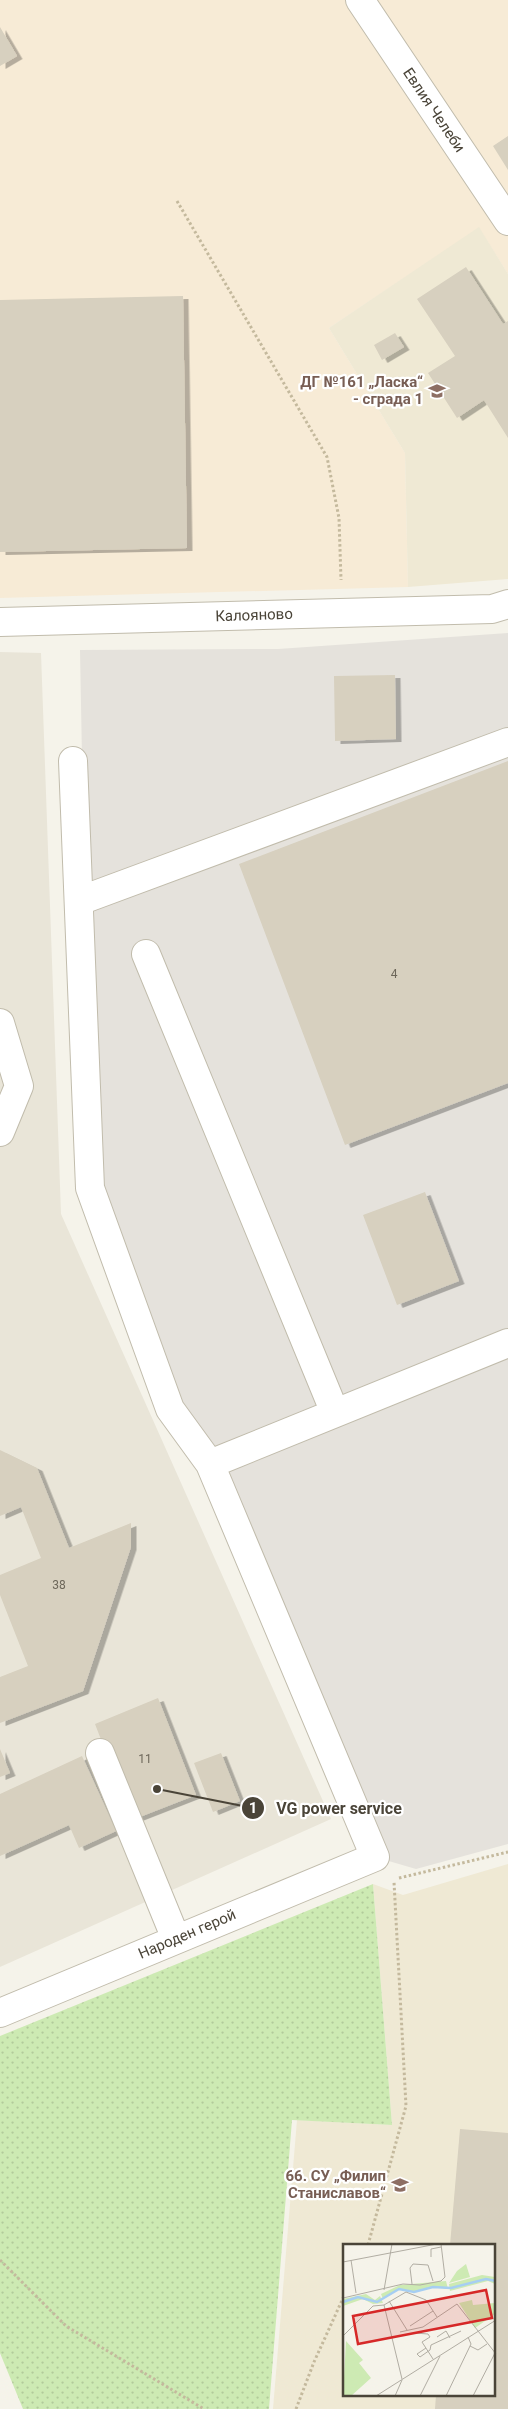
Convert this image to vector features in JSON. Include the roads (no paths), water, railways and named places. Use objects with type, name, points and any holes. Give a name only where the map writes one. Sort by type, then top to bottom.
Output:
[{"type":"street","name":"Евлия Челеби","points":[[360,0],[508,221]]},
{"type":"street","name":"Калояново","points":[[0,622],[492,609],[508,604]]},
{"type":"street","points":[[78,901],[508,742]]},
{"type":"street","points":[[73,761],[90,1188],[170,1409],[210,1464],[508,1343]]},
{"type":"street","points":[[146,954],[335,1413]]},
{"type":"street","points":[[0,1023],[19,1086],[0,1132]]},
{"type":"street","name":"Народен герой","points":[[0,2013],[375,1857],[210,1464]]},
{"type":"street","points":[[100,1752],[176,1939]]},
{"type":"place","name":"ДГ №161 „Ласка“ - сграда 1","points":[[437,391]]},
{"type":"place","name":"VG power service","points":[[157,1789]]},
{"type":"place","name":"66. СУ „Филип Станиславов“","points":[[400,2185]]}]
